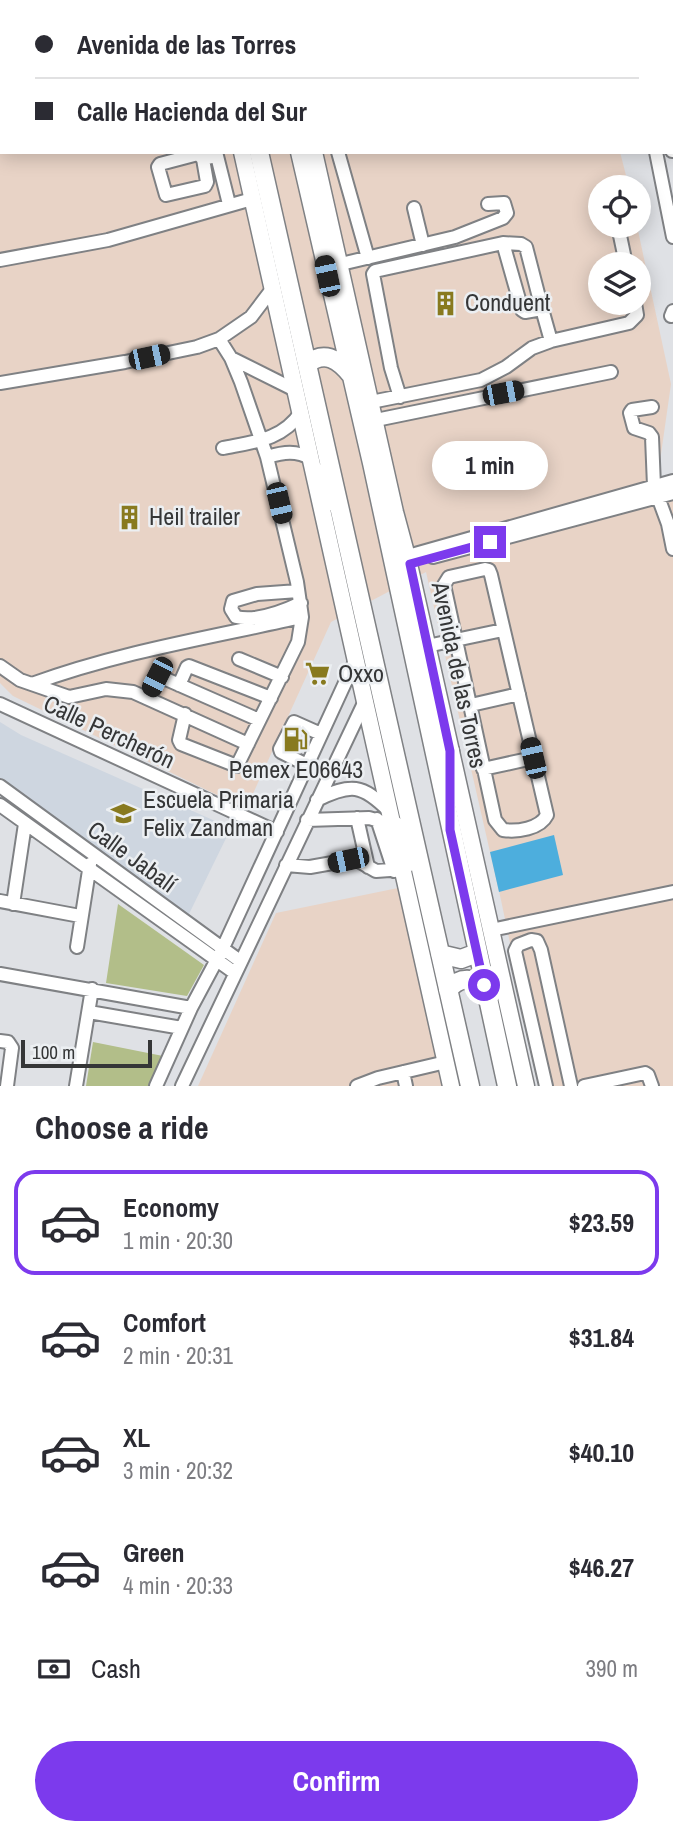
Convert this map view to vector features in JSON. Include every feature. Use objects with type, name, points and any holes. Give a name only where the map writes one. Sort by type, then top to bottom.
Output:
[{"type":"highway","points":[[255,154],[307,365],[323,505]]},
{"type":"highway","name":"Avenida de las Torres","points":[[301,154],[324,226],[351,375],[507,1086]]},
{"type":"highway","points":[[307,365],[319,358],[332,358],[343,365],[351,375]]},
{"type":"highway","points":[[319,457],[426,887],[470,1086]]},
{"type":"highway","points":[[372,463],[395,512]]},
{"type":"highway","points":[[450,751],[450,830]]},
{"type":"highway","points":[[387,819],[426,887]]},
{"type":"highway","points":[[440,954],[461,959],[477,953]]},
{"type":"highway","points":[[448,990],[457,982],[468,979],[484,985]]},
{"type":"highway","points":[[497,1037],[520,1086]]},
{"type":"main road","points":[[255,154],[252,199],[301,412],[319,457]]},
{"type":"main road","name":"Avenida de las Torres","points":[[314,154],[324,226],[341,264],[526,1086]]},
{"type":"main road","points":[[323,505],[387,819],[451,1086]]},
{"type":"street","points":[[203,159],[217,154],[229,204]]},
{"type":"street","points":[[339,154],[368,258]]},
{"type":"street","points":[[665,154],[673,237]]},
{"type":"street","points":[[0,260],[108,240],[252,199]]},
{"type":"street","points":[[341,264],[467,232],[506,215],[504,203],[488,204]]},
{"type":"street","points":[[414,208],[423,245]]},
{"type":"street","points":[[503,243],[522,310],[525,312],[542,309]]},
{"type":"street","points":[[400,397],[391,368],[373,274],[375,271],[503,243],[522,244],[526,247],[551,341]]},
{"type":"street","points":[[0,383],[197,347],[219,339],[251,317],[273,288]]},
{"type":"street","points":[[371,402],[481,380],[506,367],[531,348],[629,323],[637,315]]},
{"type":"street","points":[[185,715],[179,740],[181,744],[237,766],[298,642],[302,617],[300,597],[267,457],[231,358],[219,339]]},
{"type":"street","points":[[231,358],[296,391]]},
{"type":"street","points":[[376,420],[611,372]]},
{"type":"street","points":[[652,407],[630,413],[634,428],[649,432],[652,437],[655,492],[668,524],[673,549]]},
{"type":"street","points":[[223,448],[261,441],[283,432],[301,412]]},
{"type":"street","points":[[267,457],[288,452],[319,457]]},
{"type":"street","points":[[409,560],[655,492],[673,481]]},
{"type":"street","points":[[655,492],[673,493]]},
{"type":"street","points":[[485,569],[491,572],[547,815],[539,824],[515,831],[503,830],[496,824],[457,640],[445,581],[449,577],[485,569]]},
{"type":"street","points":[[32,684],[86,666],[302,617]]},
{"type":"street","points":[[427,646],[503,630]]},
{"type":"street","points":[[239,659],[282,677]]},
{"type":"street","points":[[156,1086],[356,659]]},
{"type":"street","points":[[0,666],[12,676],[69,697],[118,689],[147,697],[248,744]]},
{"type":"street","points":[[179,685],[189,666],[271,698]]},
{"type":"street","points":[[147,697],[157,677],[259,720]]},
{"type":"street","points":[[471,705],[519,694]]},
{"type":"street","points":[[182,1086],[365,701]]},
{"type":"street","name":"Calle Percherón","points":[[0,704],[277,832]]},
{"type":"street","points":[[307,765],[280,750],[294,722],[341,752]]},
{"type":"street","points":[[483,769],[533,758]]},
{"type":"street","name":"Calle Jabalí","points":[[0,786],[92,854],[219,955]]},
{"type":"street","points":[[317,800],[335,791],[357,788],[375,797],[387,819]]},
{"type":"street","name":"Calle Jabalí","points":[[0,805],[88,870],[237,967]]},
{"type":"street","points":[[357,818],[368,867]]},
{"type":"street","points":[[307,820],[387,819]]},
{"type":"street","points":[[26,824],[7,903],[80,916]]},
{"type":"street","points":[[77,947],[92,854]]},
{"type":"street","points":[[286,865],[310,867],[355,859],[376,871],[399,870]]},
{"type":"street","points":[[491,930],[673,892]]},
{"type":"street","points":[[546,1086],[514,951],[518,945],[531,940],[539,944],[571,1086]]},
{"type":"street","points":[[0,974],[191,1009]]},
{"type":"street","points":[[76,1086],[92,989]]},
{"type":"street","points":[[530,1012],[552,1007]]},
{"type":"street","points":[[89,1012],[182,1028]]},
{"type":"street","points":[[0,1041],[8,1042],[12,1048],[7,1086]]},
{"type":"street","points":[[357,1086],[446,1062]]},
{"type":"street","points":[[403,1072],[406,1086]]},
{"type":"street","points":[[584,1086],[645,1073],[652,1086]]},
{"type":"shaded area","points":[[0,154],[621,154],[626,175],[588,175],[588,238],[640,238],[643,252],[588,252],[588,315],[651,315],[651,291],[671,384],[658,475],[673,484],[673,1086],[540,1086],[501,900],[426,572],[331,622],[246,809],[13,696],[0,683]]},
{"type":"shaded area","name":"Escuela Primaria Felix Zandman","points":[[0,722],[21,735],[231,828],[188,916],[0,779]]},
{"type":"shaded area","points":[[398,888],[443,1086],[198,1086],[276,913]]},
{"type":"green space","points":[[118,904],[204,965],[187,996],[106,983]]},
{"type":"green space","points":[[93,1042],[163,1056],[148,1086],[86,1086]]},
{"type":"water","points":[[554,835],[563,875],[499,892],[490,852]]},
{"type":"place","name":"Conduent","points":[[445,303]]},
{"type":"place","name":"Heil trailer","points":[[129,517]]},
{"type":"place","name":"Oxxo","points":[[318,674]]},
{"type":"place","name":"Pemex E06643","points":[[296,739]]},
{"type":"place","name":"Escuela Primaria Felix Zandman","points":[[123,814]]},
{"type":"route","points":[[484,985],[450,830],[450,751],[410,564],[490,542]]}]
